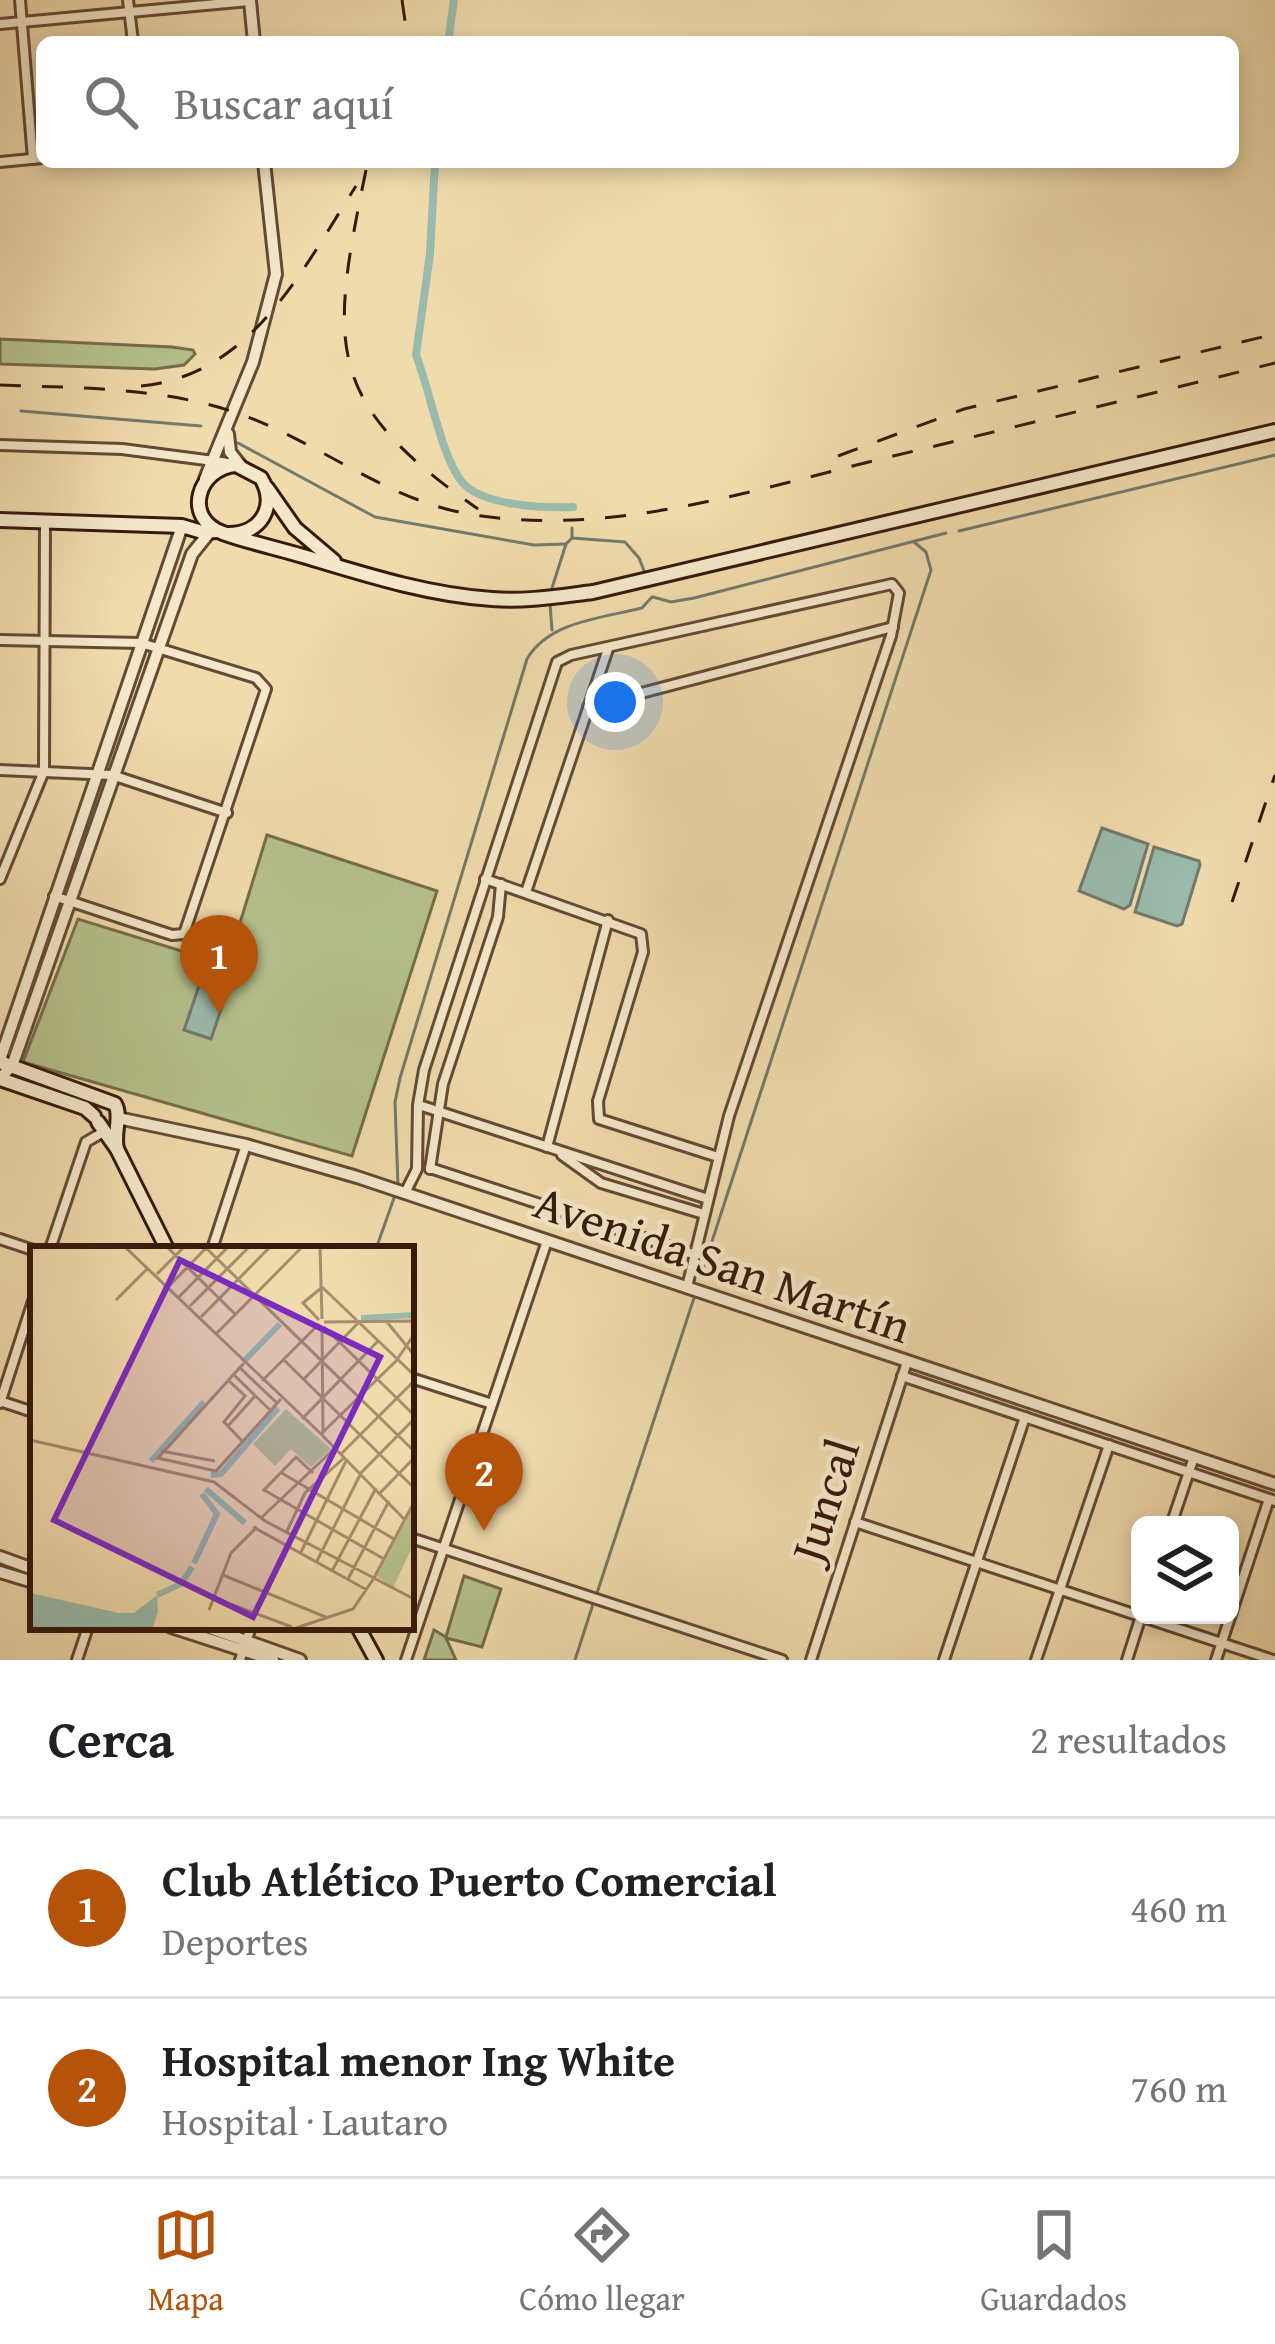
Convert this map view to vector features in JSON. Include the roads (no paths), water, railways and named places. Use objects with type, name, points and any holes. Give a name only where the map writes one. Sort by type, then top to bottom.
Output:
[{"type":"main road","points":[[0,520],[182,526],[491,599],[593,592],[1275,431]]},
{"type":"main road","points":[[182,526],[213,471],[238,465],[254,471],[304,538],[345,568]]},
{"type":"main road","points":[[202,484],[201,512],[218,533]]},
{"type":"main road","points":[[218,533],[248,532],[256,526],[268,508],[266,487]]},
{"type":"main road","name":"Avenida San Martín","points":[[4,1063],[108,1116]]},
{"type":"main road","name":"Avenida San Martín","points":[[0,1078],[108,1116]]},
{"type":"main road","points":[[108,1116],[117,1149],[166,1246]]},
{"type":"main road","points":[[359,1630],[373,1658]]},
{"type":"street","points":[[20,0],[36,142]]},
{"type":"street","points":[[128,0],[132,36]]},
{"type":"street","points":[[0,24],[250,0],[253,36]]},
{"type":"street","points":[[0,162],[36,159]]},
{"type":"street","points":[[202,484],[262,335],[276,274],[265,168]]},
{"type":"street","points":[[228,424],[230,452],[238,465]]},
{"type":"street","points":[[0,445],[122,449],[238,465]]},
{"type":"street","points":[[0,879],[44,771],[45,522]]},
{"type":"street","points":[[0,1078],[54,896],[182,526]]},
{"type":"street","points":[[4,1063],[69,902],[195,548],[218,533]]},
{"type":"street","points":[[405,1193],[418,1165],[418,1105],[424,1070],[553,668],[564,658],[886,583],[899,593],[892,627],[741,1075],[686,1288]]},
{"type":"street","points":[[588,707],[892,627]]},
{"type":"street","points":[[0,640],[159,647],[256,678],[265,686],[266,695],[184,934],[172,935],[54,896]]},
{"type":"street","points":[[526,892],[608,648]]},
{"type":"street","points":[[0,770],[97,772],[227,813]]},
{"type":"street","points":[[485,879],[637,930],[644,941],[598,1101],[599,1119],[718,1157]]},
{"type":"street","points":[[430,1169],[443,1084],[498,916],[501,884]]},
{"type":"street","points":[[552,1148],[608,920]]},
{"type":"street","points":[[418,1105],[708,1199]]},
{"type":"street","points":[[51,1246],[86,1142],[108,1116]]},
{"type":"street","name":"Avenida San Martín","points":[[108,1116],[246,1145],[405,1193],[1275,1484]]},
{"type":"street","points":[[213,1246],[246,1145]]},
{"type":"street","points":[[552,1148],[601,1183],[704,1214]]},
{"type":"street","points":[[418,1165],[696,1255]]},
{"type":"street","points":[[0,1239],[30,1249]]},
{"type":"street","points":[[406,1660],[547,1241]]},
{"type":"street","points":[[30,1310],[0,1402],[30,1411]]},
{"type":"street","name":"Juncal","points":[[811,1660],[907,1362]]},
{"type":"street","name":"Avenida San Martín","points":[[902,1376],[1272,1500]]},
{"type":"street","points":[[414,1379],[489,1403]]},
{"type":"street","points":[[944,1660],[1024,1417]]},
{"type":"street","points":[[1036,1660],[1109,1445]]},
{"type":"street","points":[[1174,1516],[1194,1457]]},
{"type":"street","points":[[1216,1660],[1272,1500]]},
{"type":"street","points":[[855,1522],[1131,1613]]},
{"type":"street","points":[[414,1539],[782,1660]]},
{"type":"street","points":[[0,1558],[30,1568]]},
{"type":"street","points":[[0,1572],[30,1581]]},
{"type":"street","points":[[1126,1660],[1138,1624]]},
{"type":"street","points":[[1165,1624],[1273,1660]]},
{"type":"street","points":[[77,1660],[87,1630]]},
{"type":"street","points":[[180,1630],[273,1660]]},
{"type":"street","points":[[212,1630],[243,1651],[300,1660]]},
{"type":"waterway","points":[[449,36],[454,0]]},
{"type":"waterway","points":[[435,168],[430,254],[416,355],[448,457],[462,482],[484,496],[530,506],[573,507]]},
{"type":"waterway","points":[[21,411],[201,426]]},
{"type":"waterway","points":[[238,443],[375,517],[534,545],[566,544]]},
{"type":"waterway","points":[[959,531],[1275,455]]},
{"type":"waterway","points":[[551,591],[572,528]]},
{"type":"waterway","points":[[653,597],[671,602],[694,598],[946,533]]},
{"type":"waterway","points":[[572,538],[625,542],[645,573]]},
{"type":"waterway","points":[[702,1272],[931,570],[926,552],[914,542]]},
{"type":"waterway","points":[[398,1186],[395,1102],[400,1078],[527,659],[563,629],[642,608],[652,597]]},
{"type":"waterway","points":[[550,604],[552,630]]},
{"type":"waterway","points":[[377,1246],[394,1198]]},
{"type":"waterway","points":[[597,1593],[694,1298]]},
{"type":"waterway","points":[[575,1660],[593,1604]]},
{"type":"railway","points":[[402,0],[407,36]]},
{"type":"railway","points":[[366,170],[346,282],[344,326],[350,365],[365,400],[390,435],[427,471],[478,509]]},
{"type":"railway","points":[[141,386],[180,378],[214,362],[244,340],[294,283],[356,186]]},
{"type":"railway","points":[[838,456],[964,409],[1275,334]]},
{"type":"railway","points":[[0,385],[118,390],[206,404],[265,424],[382,484],[443,508],[526,520],[577,520],[728,497],[1275,363]]},
{"type":"railway","points":[[1232,902],[1275,775]]},
{"type":"place","name":"Club Atlético Puerto Comercial","points":[[219,1014]]},
{"type":"place","name":"Hospital menor Ing White","points":[[484,1531]]}]
